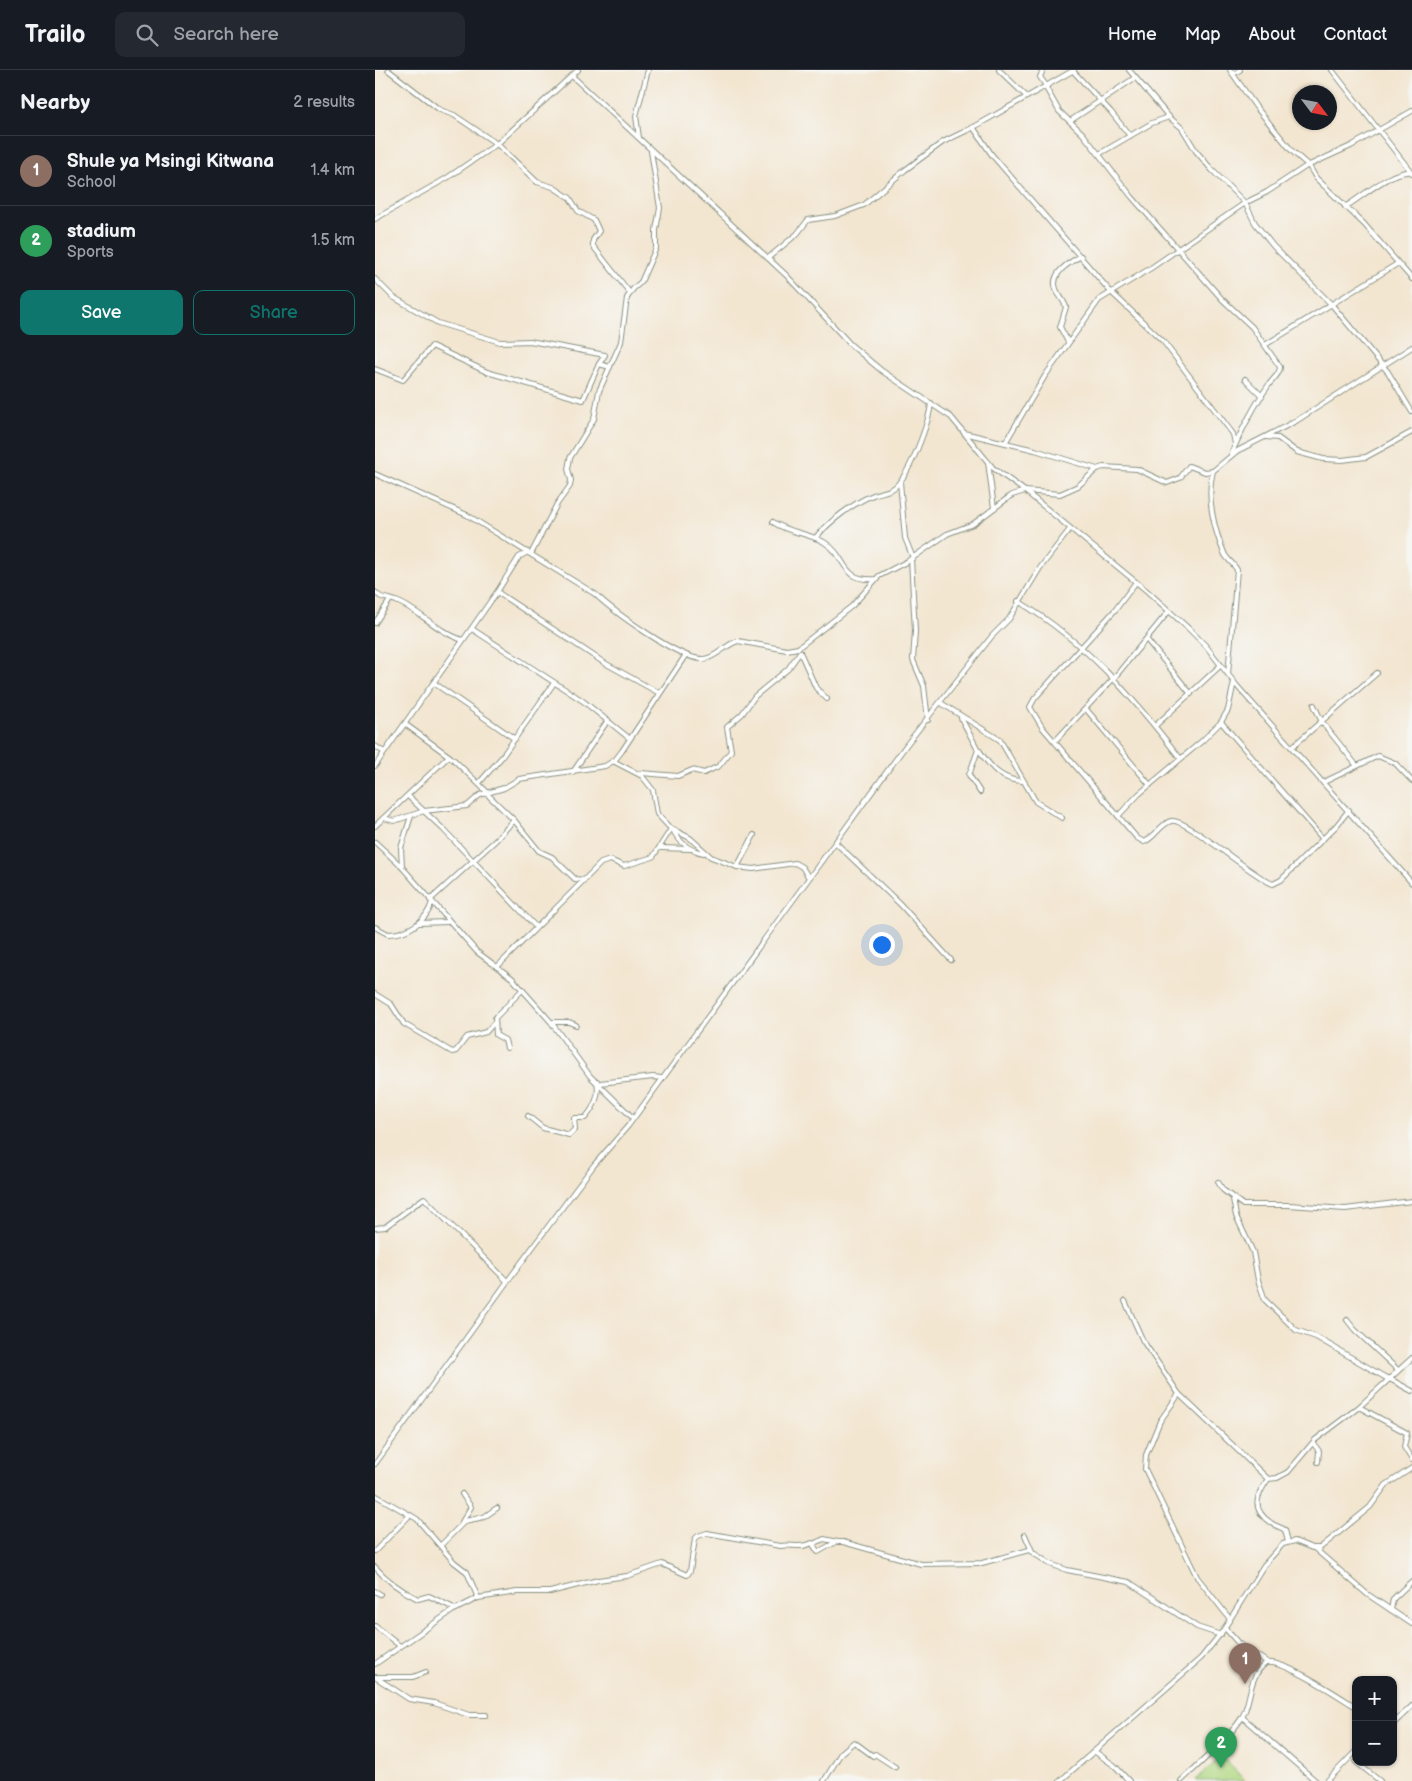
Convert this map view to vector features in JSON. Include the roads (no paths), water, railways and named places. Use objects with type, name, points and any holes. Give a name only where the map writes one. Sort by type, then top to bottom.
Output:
[{"type":"street","points":[[388,70],[440,110],[454,116],[497,144],[537,182],[553,187],[570,198],[579,211],[594,220],[599,231],[593,240],[593,246],[629,294]]},
{"type":"street","points":[[375,219],[447,178],[497,144],[578,70]]},
{"type":"street","points":[[639,140],[637,116],[648,70]]},
{"type":"street","points":[[999,70],[1026,96]]},
{"type":"street","points":[[1043,70],[1040,77],[1059,111],[1099,154],[1132,197],[1222,299],[1252,326],[1280,369],[1262,396],[1235,444],[1231,456]]},
{"type":"street","points":[[768,258],[797,234],[808,220],[835,216],[864,205],[905,170],[943,142],[1046,87],[1073,70],[1130,136]]},
{"type":"street","points":[[1129,70],[1169,117],[1182,128],[1196,151],[1212,170],[1245,203],[1255,223],[1273,246],[1332,305],[1381,365],[1412,412]]},
{"type":"street","points":[[1240,70],[1231,72],[1292,151],[1309,166],[1316,178],[1383,243],[1397,264],[1412,279]]},
{"type":"street","points":[[1332,70],[1412,172]]},
{"type":"street","points":[[572,76],[768,258],[805,294],[851,345],[882,371],[953,419],[988,462],[1136,582],[1206,646],[1234,682],[1349,810],[1412,884]]},
{"type":"street","points":[[1070,121],[1135,77]]},
{"type":"street","points":[[1005,443],[1045,376],[1094,304],[1110,291],[1179,249],[1245,203],[1309,166],[1412,111]]},
{"type":"street","points":[[1099,154],[1152,122],[1169,117]]},
{"type":"street","points":[[973,127],[992,155],[1110,291],[1163,341],[1233,434],[1235,444]]},
{"type":"street","points":[[375,766],[472,629],[519,557],[529,553],[557,504],[570,486],[571,480],[568,469],[570,458],[593,421],[599,391],[617,355],[623,334],[629,294],[641,282],[656,248],[655,235],[660,208],[651,151]]},
{"type":"street","points":[[1345,207],[1389,178],[1405,171],[1412,172]]},
{"type":"street","points":[[1068,342],[1060,327],[1066,307],[1055,287],[1056,278],[1063,268],[1081,256]]},
{"type":"street","points":[[1265,345],[1397,264]]},
{"type":"street","points":[[375,279],[393,296],[437,323],[500,342],[530,341],[605,355],[617,355]]},
{"type":"street","points":[[375,369],[403,380],[431,346],[487,372],[583,400],[605,355]]},
{"type":"street","points":[[964,433],[1097,469],[1130,468],[1167,483],[1179,478],[1189,466],[1205,472],[1213,471],[1231,456],[1261,438],[1296,421],[1412,347]]},
{"type":"street","points":[[599,364],[611,368]]},
{"type":"street","points":[[1245,379],[1262,396]]},
{"type":"street","points":[[815,538],[829,522],[872,495],[891,490],[900,481],[911,463],[923,436],[928,422],[931,403]]},
{"type":"street","points":[[1261,438],[1274,436],[1297,452],[1323,459],[1342,460],[1366,457],[1412,432]]},
{"type":"street","points":[[988,462],[994,508]]},
{"type":"street","points":[[375,474],[467,515],[595,594],[612,609],[685,656],[707,658],[738,641],[787,650],[799,646],[852,606],[877,579],[912,559],[940,538],[973,524],[1012,495],[1025,491],[1060,494],[1078,486],[1097,469]]},
{"type":"street","points":[[1213,471],[1209,486],[1211,502],[1222,546],[1227,558],[1233,562],[1237,570],[1228,674]]},
{"type":"street","points":[[900,481],[905,538],[912,559],[915,631],[913,660],[924,686],[928,720]]},
{"type":"street","points":[[773,522],[787,530],[815,538],[836,550],[849,574],[862,579],[877,579]]},
{"type":"street","points":[[375,1464],[507,1281],[594,1165],[633,1118],[907,744],[928,720],[992,636],[1009,619],[1018,601],[1070,529]]},
{"type":"street","points":[[1136,582],[1116,609],[1031,704],[1030,710],[1118,816],[1143,842],[1171,821],[1182,823],[1253,874],[1273,884],[1281,880],[1323,839],[1349,810]]},
{"type":"street","points":[[375,592],[383,600],[396,601],[443,632],[463,640]]},
{"type":"street","points":[[497,592],[603,662],[659,692]]},
{"type":"street","points":[[375,623],[391,600]]},
{"type":"street","points":[[1018,601],[1071,637],[1114,678],[1180,758]]},
{"type":"street","points":[[1055,741],[1114,678],[1169,611]]},
{"type":"street","points":[[472,629],[608,720],[629,738]]},
{"type":"street","points":[[1147,640],[1191,694]]},
{"type":"street","points":[[799,646],[816,688],[827,699]]},
{"type":"street","points":[[613,761],[638,772],[651,775],[678,776],[693,770],[704,773],[719,766],[731,751],[727,727],[742,714],[755,696],[787,669],[800,652]]},
{"type":"street","points":[[384,818],[394,821],[424,811],[467,806],[487,793],[505,788],[519,779],[605,766],[613,761],[685,656]]},
{"type":"street","points":[[1155,726],[1221,665]]},
{"type":"street","points":[[1292,747],[1377,673]]},
{"type":"street","points":[[1118,816],[1221,722],[1228,710],[1234,682]]},
{"type":"street","points":[[434,683],[515,739]]},
{"type":"street","points":[[479,784],[515,739],[554,683]]},
{"type":"street","points":[[941,703],[1000,740],[1036,802],[1062,818]]},
{"type":"street","points":[[1314,705],[1322,722],[1357,766]]},
{"type":"street","points":[[1085,709],[1150,785]]},
{"type":"street","points":[[960,716],[978,750],[998,773],[1013,781],[1023,781]]},
{"type":"street","points":[[573,772],[608,720]]},
{"type":"street","points":[[1221,722],[1323,839]]},
{"type":"street","points":[[405,724],[449,756],[479,784],[514,820],[539,851],[552,857],[575,879],[584,880]]},
{"type":"street","points":[[375,746],[384,752]]},
{"type":"street","points":[[978,750],[969,774],[980,792]]},
{"type":"street","points":[[375,826],[449,756]]},
{"type":"street","points":[[1324,782],[1378,756],[1395,763],[1412,781]]},
{"type":"street","points":[[638,772],[653,790],[657,814],[680,840],[690,848],[737,867],[753,869],[795,863],[802,867],[809,878]]},
{"type":"street","points":[[408,796],[536,927]]},
{"type":"street","points":[[402,867],[401,848],[411,816]]},
{"type":"street","points":[[375,927],[392,934],[419,923],[428,915],[431,901],[474,862],[514,820]]},
{"type":"street","points":[[497,967],[606,860],[624,866],[645,861],[655,855],[661,848],[672,829]]},
{"type":"street","points":[[672,829],[690,838],[704,853]]},
{"type":"street","points":[[737,867],[755,834]]},
{"type":"street","points":[[375,842],[402,867],[448,922],[477,952],[506,972],[523,989],[551,1022],[584,1069],[633,1118]]},
{"type":"street","points":[[836,843],[900,904],[951,960]]},
{"type":"street","points":[[661,848],[690,848]]},
{"type":"street","points":[[419,923],[448,922]]},
{"type":"street","points":[[375,994],[391,1004],[404,1024],[452,1052],[456,1051],[467,1037],[486,1032],[494,1023],[498,1013],[523,989]]},
{"type":"street","points":[[551,1022],[559,1024],[569,1022],[576,1025]]},
{"type":"street","points":[[494,1023],[496,1035],[505,1040],[507,1048]]},
{"type":"street","points":[[598,1082],[653,1077],[661,1078]]},
{"type":"street","points":[[528,1116],[543,1128],[569,1135],[575,1129],[574,1118],[585,1118],[593,1106],[598,1093],[598,1082]]},
{"type":"street","points":[[1218,1182],[1223,1190],[1243,1205],[1289,1205],[1333,1209],[1412,1201]]},
{"type":"street","points":[[375,1228],[385,1227],[424,1198],[507,1281]]},
{"type":"street","points":[[1233,1199],[1236,1216],[1253,1252],[1258,1280],[1265,1300],[1296,1330],[1315,1337],[1412,1391]]},
{"type":"street","points":[[1125,1301],[1143,1341],[1179,1394],[1268,1479]]},
{"type":"street","points":[[1347,1320],[1355,1330],[1398,1370]]},
{"type":"street","points":[[1268,1479],[1277,1478],[1288,1472],[1313,1443],[1359,1406],[1412,1358]]},
{"type":"street","points":[[1179,1394],[1160,1421],[1146,1455],[1145,1468],[1197,1577],[1230,1619]]},
{"type":"street","points":[[1359,1406],[1407,1433],[1404,1446],[1412,1460]]},
{"type":"street","points":[[1313,1443],[1319,1451],[1318,1462]]},
{"type":"street","points":[[1313,1548],[1325,1545],[1344,1526],[1370,1507],[1386,1486],[1412,1468]]},
{"type":"street","points":[[1268,1479],[1257,1497],[1258,1506],[1269,1522],[1285,1530],[1288,1542]]},
{"type":"street","points":[[441,1545],[461,1524],[471,1506],[462,1494]]},
{"type":"street","points":[[376,1496],[417,1519],[471,1576],[478,1598]]},
{"type":"street","points":[[461,1524],[484,1516],[497,1508]]},
{"type":"street","points":[[375,1551],[410,1515]]},
{"type":"street","points":[[375,1664],[456,1609],[478,1598],[517,1592],[542,1593],[563,1590],[598,1580],[627,1576],[662,1564],[687,1575],[690,1571],[695,1539],[707,1533],[780,1546],[788,1544],[800,1547],[824,1539],[880,1551],[921,1564],[981,1562],[1023,1551],[1033,1552],[1050,1564],[1067,1570],[1129,1582],[1197,1627],[1221,1635]]},
{"type":"street","points":[[1025,1535],[1033,1552]]},
{"type":"street","points":[[1060,1781],[1201,1658],[1221,1635],[1264,1565],[1278,1548],[1288,1542],[1295,1541],[1313,1548],[1367,1594],[1412,1624]]},
{"type":"street","points":[[813,1544],[819,1552],[838,1542]]},
{"type":"street","points":[[375,1567],[389,1582],[409,1595],[418,1599],[429,1596],[456,1609]]},
{"type":"street","points":[[1391,1610],[1393,1599],[1412,1581]]},
{"type":"street","points":[[375,1591],[379,1594]]},
{"type":"street","points":[[375,1626],[400,1646]]},
{"type":"street","points":[[1225,1628],[1239,1644],[1268,1662],[1301,1674],[1352,1705]]},
{"type":"street","points":[[1181,1781],[1195,1770],[1242,1717],[1254,1680],[1263,1665],[1268,1662]]},
{"type":"street","points":[[375,1677],[413,1677],[426,1672]]},
{"type":"street","points":[[375,1677],[409,1699],[434,1703],[469,1715],[486,1715]]},
{"type":"street","points":[[1397,1721],[1411,1709]]},
{"type":"street","points":[[1242,1717],[1316,1781]]},
{"type":"street","points":[[823,1781],[841,1753],[854,1742],[873,1756],[875,1754],[895,1767]]},
{"type":"street","points":[[1094,1750],[1115,1766],[1129,1781]]},
{"type":"street","points":[[1327,1781],[1352,1756]]},
{"type":"street","points":[[1361,1766],[1380,1781]]},
{"type":"street","points":[[1067,1774],[1069,1781]]},
{"type":"place","name":"Shule ya Msingi Kitwana","points":[[1245,1684]]},
{"type":"place","name":"stadium","points":[[1221,1768]]}]
